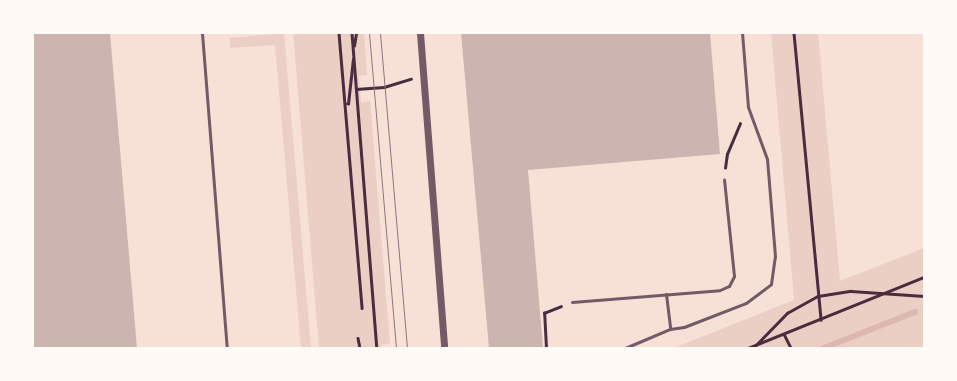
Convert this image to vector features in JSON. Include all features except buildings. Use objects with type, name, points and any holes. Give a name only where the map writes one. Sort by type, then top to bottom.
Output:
[{"type":"street","points":[[420,33],[444,348]]},
{"type":"lane","points":[[202,33],[227,348]]},
{"type":"lane","points":[[625,348],[670,329],[684,327],[746,303],[771,284],[775,256],[767,159],[748,107],[742,33]]},
{"type":"lane","points":[[572,302],[720,290],[729,286],[734,276],[724,180]]},
{"type":"lane","points":[[666,294],[670,329]]},
{"type":"path","points":[[339,33],[362,308]]},
{"type":"path","points":[[352,33],[377,348]]},
{"type":"path","points":[[345,104],[348,104],[356,33]]},
{"type":"path","points":[[794,33],[821,320]]},
{"type":"path","points":[[356,89],[384,87],[424,75]]},
{"type":"path","points":[[724,180],[727,154],[748,107]]},
{"type":"path","points":[[748,348],[821,320],[924,277]]},
{"type":"path","points":[[753,348],[787,313],[818,296],[851,291],[924,296]]},
{"type":"path","points":[[546,348],[544,312],[572,302]]},
{"type":"path","points":[[784,334],[791,348]]},
{"type":"path","points":[[358,338],[360,348]]},
{"type":"shaded area","points":[[284,33],[311,348],[301,348],[275,45],[230,48],[230,38]]},
{"type":"shaded area","points":[[293,33],[364,33],[367,75],[359,76],[361,102],[370,101],[390,344],[381,345],[382,348],[319,348]]},
{"type":"shaded area","points":[[771,33],[818,33],[840,281],[924,248],[924,348],[674,348],[794,300]]},
{"type":"waterway","points":[[824,348],[915,312]]},
{"type":"tram line","points":[[369,33],[396,348]]},
{"type":"tram line","points":[[380,33],[407,348]]}]
